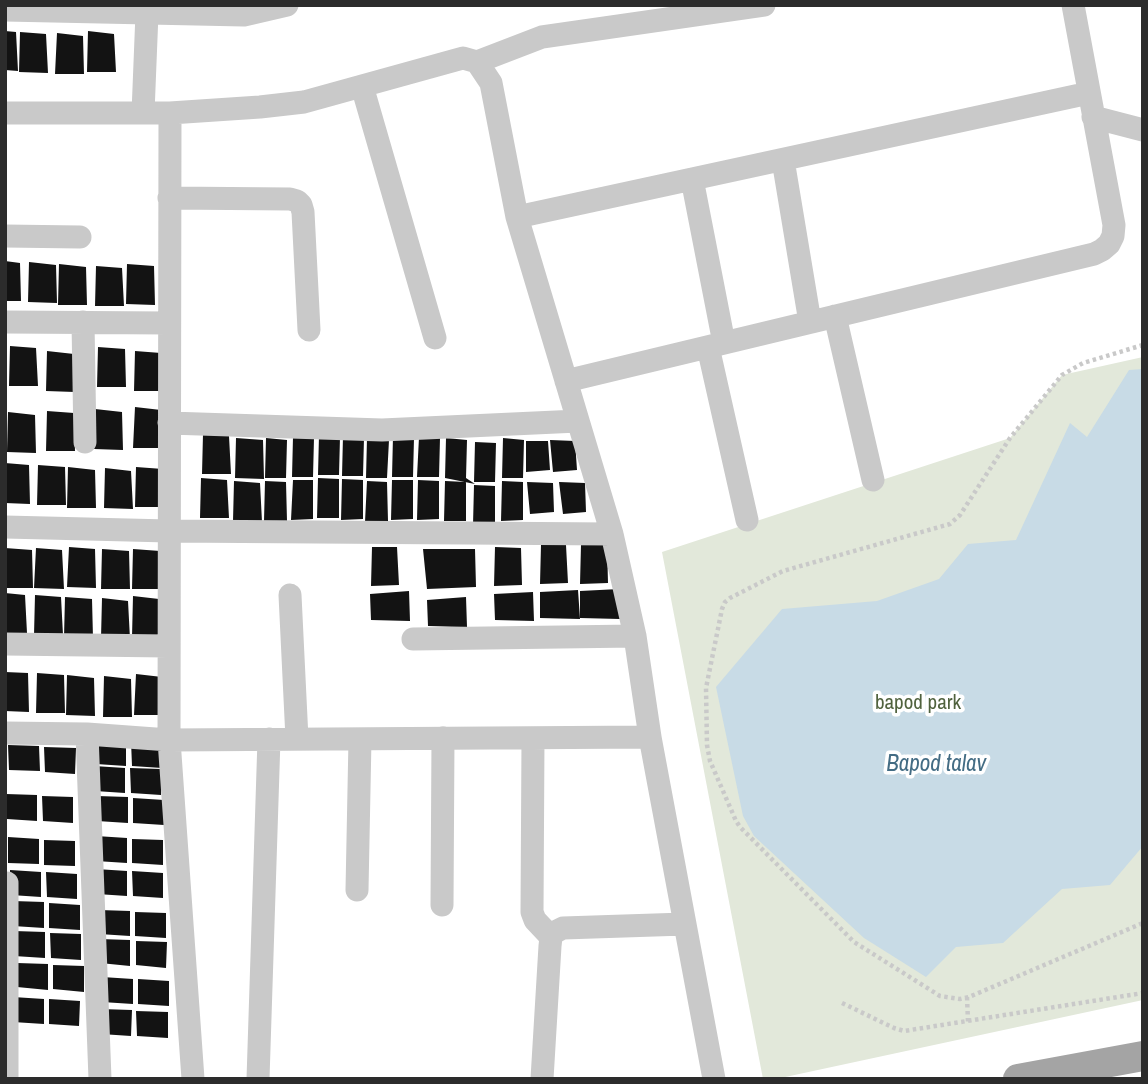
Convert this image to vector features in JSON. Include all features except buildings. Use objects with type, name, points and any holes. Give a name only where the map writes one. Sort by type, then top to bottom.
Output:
[{"type":"main road","points":[[1018,1079],[1143,1056]]},
{"type":"street","points":[[5,10],[147,13],[222,10],[244,15],[287,5]]},
{"type":"street","points":[[5,113],[170,113],[304,102],[463,58],[477,62],[542,37],[764,5]]},
{"type":"street","points":[[566,381],[1102,250],[1113,236],[1114,225],[1073,5]]},
{"type":"street","points":[[143,113],[147,13]]},
{"type":"street","points":[[477,62],[491,83],[517,217],[612,534],[635,636],[650,737],[714,1079]]},
{"type":"street","points":[[362,86],[435,338]]},
{"type":"street","points":[[517,217],[1089,93]]},
{"type":"street","points":[[170,113],[169,740],[193,1079]]},
{"type":"street","points":[[1093,117],[1143,130]]},
{"type":"street","points":[[783,160],[810,322]]},
{"type":"street","points":[[692,179],[716,345],[747,520]]},
{"type":"street","points":[[169,198],[297,201],[303,212],[309,330]]},
{"type":"street","points":[[5,236],[80,237]]},
{"type":"street","points":[[835,316],[873,480]]},
{"type":"street","points":[[5,322],[169,323]]},
{"type":"street","points":[[83,323],[85,442]]},
{"type":"street","points":[[169,423],[382,430],[578,421]]},
{"type":"street","points":[[5,527],[169,531],[612,534]]},
{"type":"street","points":[[290,595],[297,739]]},
{"type":"street","points":[[414,639],[635,636]]},
{"type":"street","points":[[5,644],[168,646]]},
{"type":"street","points":[[5,733],[86,734],[169,740],[650,737]]},
{"type":"street","points":[[86,734],[100,1079]]},
{"type":"street","points":[[442,905],[443,738]]},
{"type":"street","points":[[533,738],[532,912],[535,920],[551,937]]},
{"type":"street","points":[[258,1079],[269,739]]},
{"type":"street","points":[[357,890],[360,739]]},
{"type":"street","points":[[7,883],[7,1079]]},
{"type":"street","points":[[541,1079],[551,937],[555,932],[563,928],[685,924]]},
{"type":"path","points":[[1143,345],[1083,363],[1062,375],[1010,438],[960,515],[950,524],[783,571],[730,598],[722,609],[706,688],[709,761],[736,821],[860,947],[940,996],[950,999],[967,998],[1143,923]]},
{"type":"path","points":[[842,1003],[904,1031],[1143,993]]},
{"type":"path","points":[[967,998],[968,1022]]},
{"type":"green space","name":"bapod park","points":[[1143,357],[1143,1000],[776,1079],[763,1079],[662,552],[1010,438],[1062,375]]},
{"type":"water","name":"Bapod talav","points":[[1143,369],[1143,846],[1110,885],[1062,889],[1003,943],[956,947],[926,977],[864,938],[754,836],[743,816],[716,687],[782,609],[877,601],[939,579],[968,544],[1016,540],[1070,423],[1087,437],[1129,370]]}]
